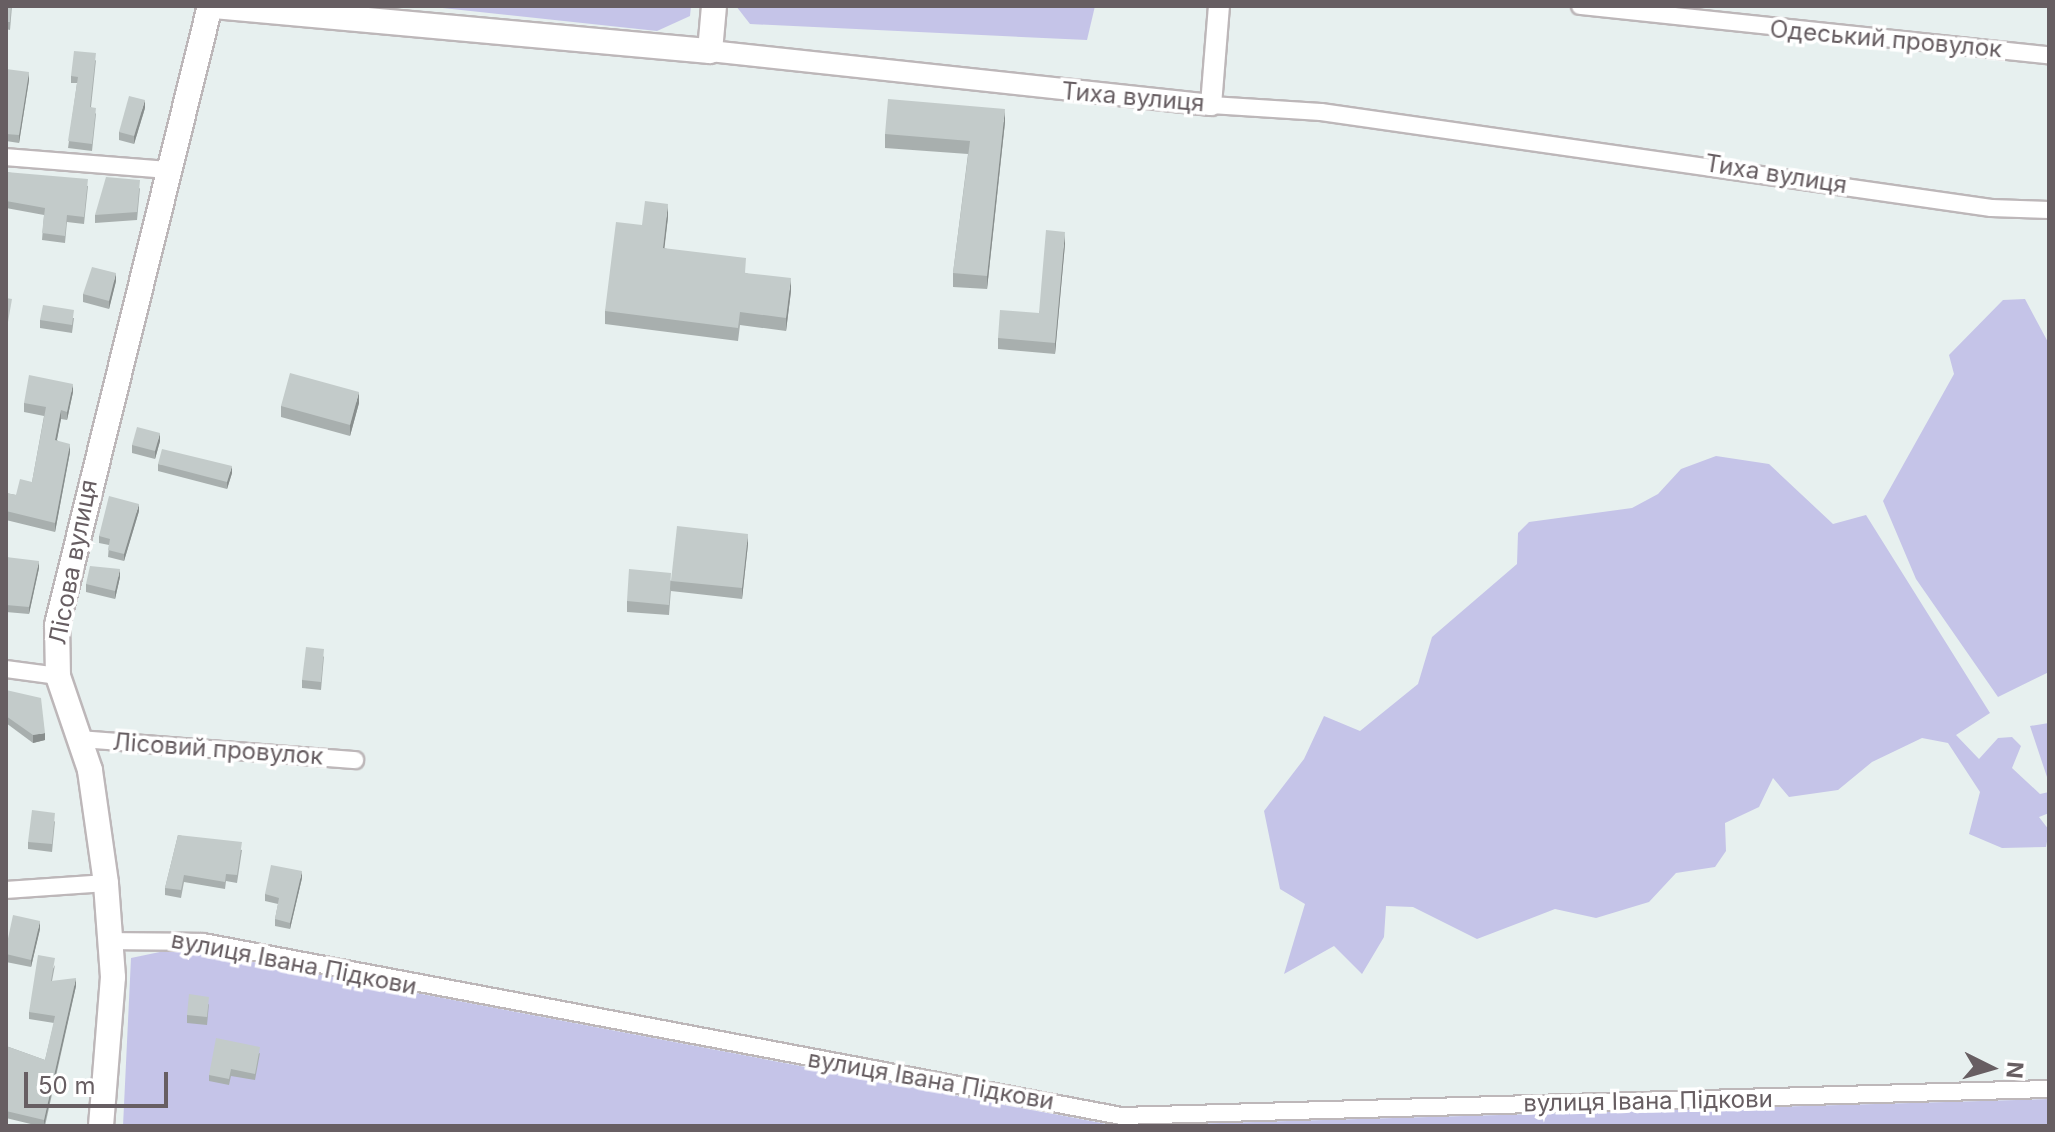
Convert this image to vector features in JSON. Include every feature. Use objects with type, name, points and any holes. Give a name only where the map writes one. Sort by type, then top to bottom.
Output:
[{"type":"main road","name":"Тиха вулиця","points":[[212,6],[710,51]]},
{"type":"main road","name":"Лісова вулиця","points":[[101,1126],[111,941],[106,883],[80,739],[58,676],[66,575],[166,170],[212,6]]},
{"type":"main road","points":[[710,51],[714,6]]},
{"type":"street","points":[[1211,105],[1219,6]]},
{"type":"street","name":"Одеський провулок","points":[[1580,6],[2049,55]]},
{"type":"street","name":"Тиха вулиця","points":[[710,51],[1211,105],[1321,112],[1991,208],[2049,210]]},
{"type":"street","points":[[6,157],[166,170]]},
{"type":"street","points":[[6,669],[58,676]]},
{"type":"street","name":"Лісовий провулок","points":[[80,739],[355,760]]},
{"type":"street","points":[[6,890],[106,883]]},
{"type":"street","name":"вулиця Івана Підкови","points":[[111,941],[203,942],[1121,1116],[2049,1089]]},
{"type":"shaded area","points":[[424,6],[691,6],[690,16],[657,31]]},
{"type":"shaded area","points":[[736,6],[1095,6],[1087,40],[750,24]]},
{"type":"shaded area","points":[[2025,299],[2049,344],[2049,672],[1998,697],[1916,579],[1883,501],[1954,374],[1949,355],[2003,300]]},
{"type":"shaded area","points":[[1716,456],[1769,464],[1833,524],[1866,515],[1990,713],[1956,735],[1979,759],[1998,738],[2012,737],[2021,746],[2012,768],[2040,794],[2049,792],[2049,813],[2039,817],[2049,830],[2046,847],[2002,848],[1969,834],[1980,792],[1948,743],[1922,738],[1872,762],[1838,790],[1789,797],[1773,778],[1759,807],[1725,823],[1726,851],[1715,867],[1676,873],[1649,902],[1596,918],[1555,909],[1477,939],[1413,907],[1386,906],[1384,937],[1362,974],[1334,946],[1284,974],[1305,904],[1280,889],[1264,811],[1304,759],[1324,716],[1360,731],[1418,684],[1432,637],[1517,564],[1518,533],[1529,522],[1632,508],[1658,494],[1681,469]]},
{"type":"shaded area","points":[[2049,723],[2049,783],[2030,726]]},
{"type":"shaded area","points":[[179,948],[1117,1126],[123,1126],[131,958]]},
{"type":"shaded area","points":[[2049,1099],[2049,1126],[1117,1126]]},
{"type":"building","points":[[6,6],[11,6],[10,22],[6,22]]},
{"type":"building","points":[[74,51],[96,53],[90,107],[96,108],[92,144],[68,141],[78,77],[71,76]]},
{"type":"building","points":[[6,69],[29,72],[19,135],[6,134]]},
{"type":"building","points":[[129,96],[145,100],[134,136],[119,132]]},
{"type":"building","points":[[888,99],[1005,109],[987,276],[953,273],[970,141],[885,134]]},
{"type":"building","points":[[6,172],[88,179],[84,217],[67,215],[65,236],[42,233],[45,208],[6,201]]},
{"type":"building","points":[[106,177],[140,180],[137,212],[95,215]]},
{"type":"building","points":[[645,201],[668,204],[663,248],[746,258],[745,273],[791,278],[786,318],[740,312],[738,328],[605,311],[616,222],[642,225]]},
{"type":"building","points":[[1046,230],[1065,232],[1055,343],[998,338],[1000,310],[1039,313]]},
{"type":"building","points":[[92,267],[116,273],[109,301],[83,294]]},
{"type":"building","points":[[6,298],[12,299],[8,322],[6,321]]},
{"type":"building","points":[[43,305],[74,310],[72,325],[40,320]]},
{"type":"building","points":[[290,373],[359,392],[350,425],[281,406]]},
{"type":"building","points":[[29,375],[73,384],[67,412],[61,410],[55,440],[70,444],[55,523],[6,511],[6,493],[16,495],[20,479],[32,482],[46,407],[24,403]]},
{"type":"building","points":[[137,427],[160,433],[155,451],[132,445]]},
{"type":"building","points":[[162,449],[232,466],[227,482],[158,464]]},
{"type":"building","points":[[109,496],[139,504],[124,554],[108,550],[110,539],[99,536]]},
{"type":"building","points":[[677,526],[748,534],[742,588],[671,581]]},
{"type":"building","points":[[6,557],[39,561],[29,607],[6,605]]},
{"type":"building","points":[[90,566],[120,569],[115,591],[86,584]]},
{"type":"building","points":[[629,569],[671,573],[669,605],[627,601]]},
{"type":"building","points":[[306,647],[324,649],[321,682],[302,680]]},
{"type":"building","points":[[6,690],[41,698],[45,733],[33,735],[6,716]]},
{"type":"building","points":[[32,810],[55,813],[52,844],[28,842]]},
{"type":"building","points":[[178,835],[242,842],[237,875],[226,874],[225,882],[184,875],[181,890],[165,888]]},
{"type":"building","points":[[271,865],[302,871],[290,923],[275,919],[279,898],[265,894]]},
{"type":"building","points":[[13,915],[40,921],[31,960],[6,954]]},
{"type":"building","points":[[38,955],[55,958],[51,981],[76,978],[44,1120],[6,1111],[6,1046],[45,1060],[55,1016],[29,1012]]},
{"type":"building","points":[[189,994],[209,997],[207,1017],[187,1015]]},
{"type":"building","points":[[216,1038],[260,1047],[255,1074],[231,1069],[229,1079],[209,1075]]}]
